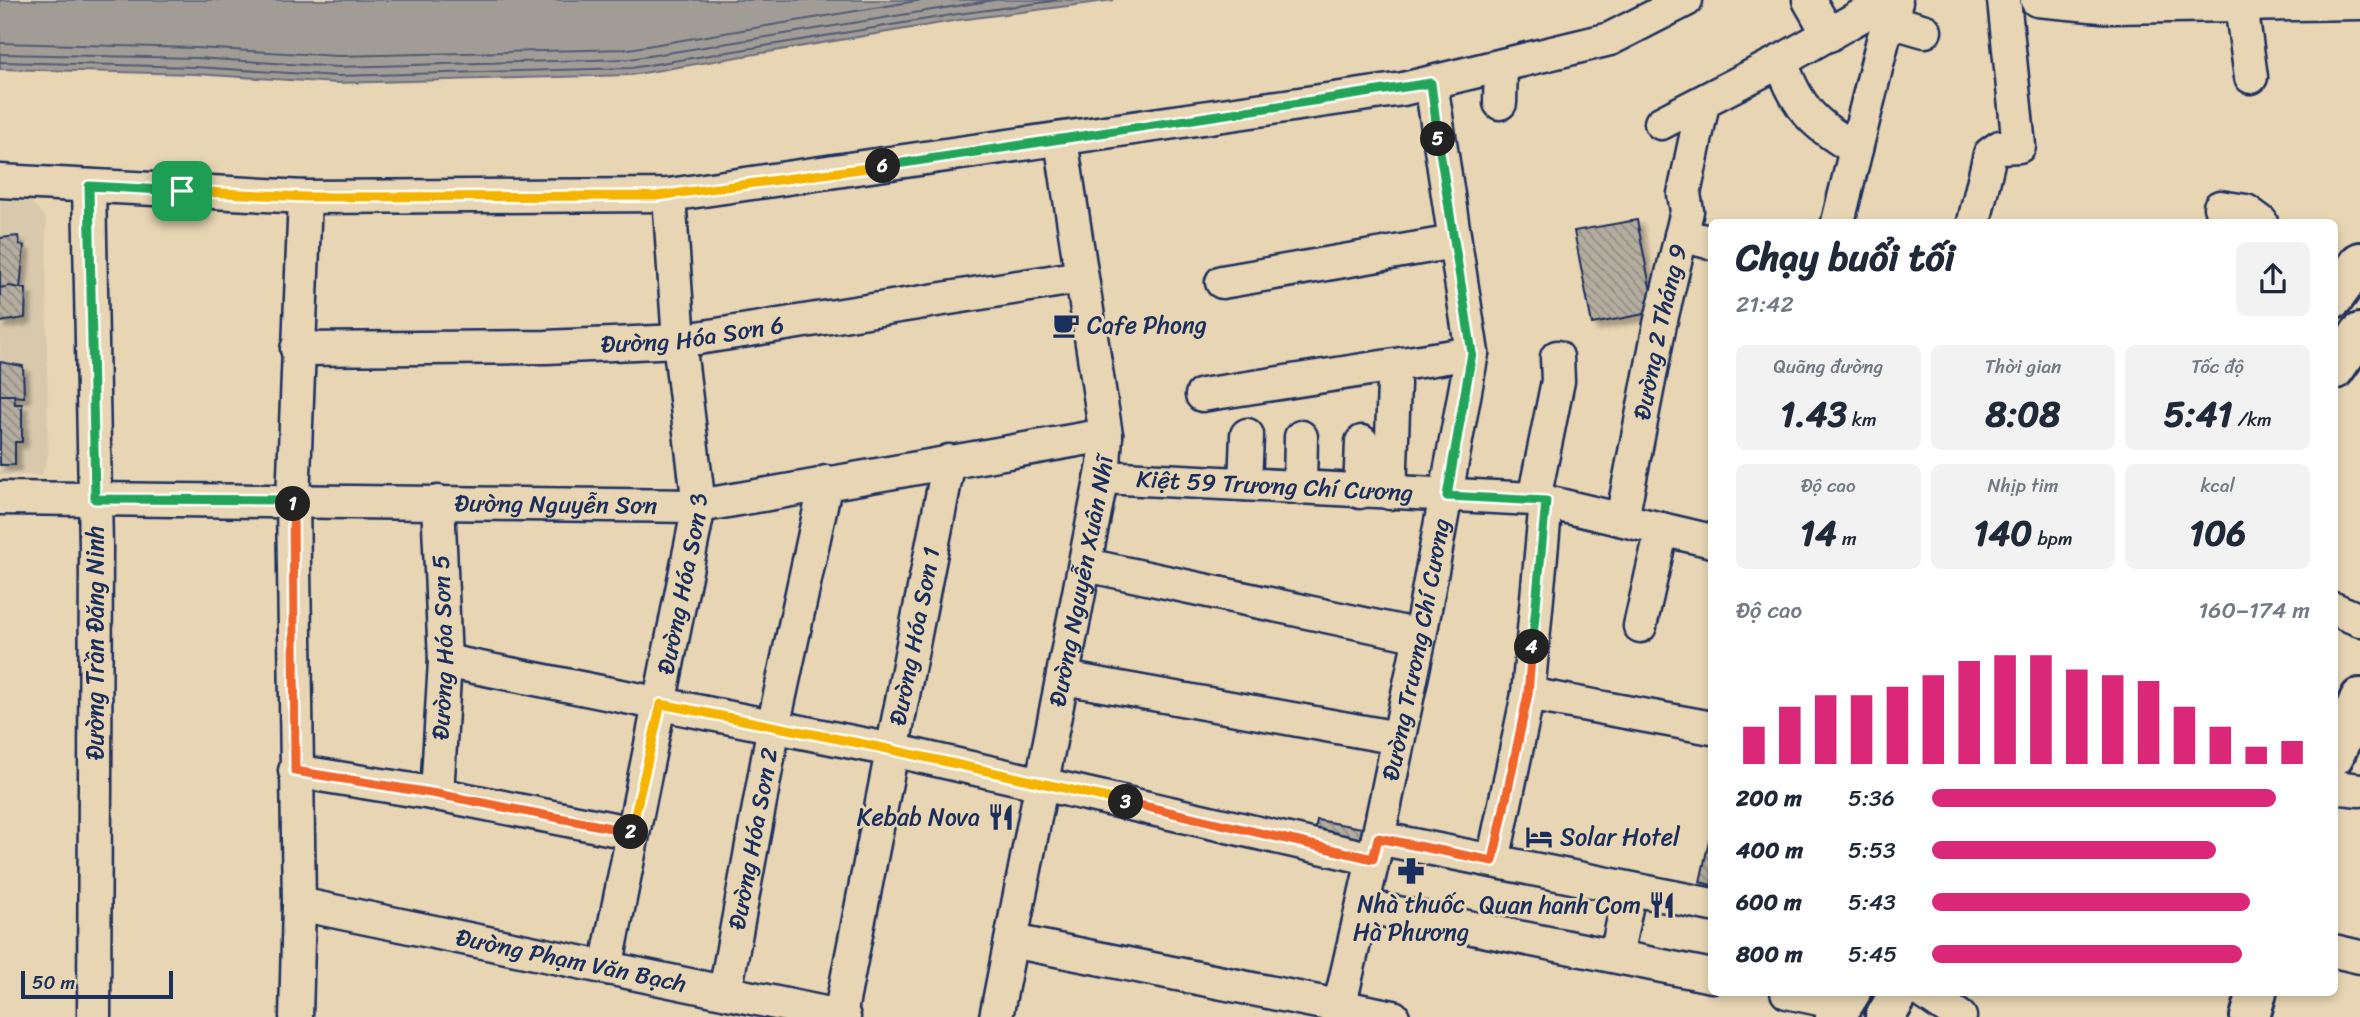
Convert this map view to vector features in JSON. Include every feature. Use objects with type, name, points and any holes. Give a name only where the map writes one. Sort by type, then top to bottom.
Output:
[{"type":"main road","points":[[2338,364],[2360,333]]},
{"type":"main road","points":[[2338,747],[2360,698]]},
{"type":"main road","points":[[1885,1017],[1898,996]]},
{"type":"main road","points":[[2250,1017],[2256,996]]},
{"type":"street","points":[[0,181],[305,197],[669,195],[1061,140],[1431,83],[1610,38],[1686,0]]},
{"type":"street","points":[[1809,0],[1829,35]]},
{"type":"street","points":[[1975,219],[1990,154],[2000,147],[2019,146],[2004,0]]},
{"type":"street","points":[[2037,0],[2112,7],[2360,3]]},
{"type":"street","points":[[1661,123],[1892,5]]},
{"type":"street","points":[[1892,5],[1925,31]]},
{"type":"street","points":[[1839,219],[1892,5]]},
{"type":"street","points":[[2241,5],[2251,77]]},
{"type":"street","points":[[1781,61],[1790,91],[1800,104],[1817,123],[1856,149]]},
{"type":"street","points":[[1500,103],[1501,66]]},
{"type":"street","name":"Đường Trương Chí Cương","points":[[1338,1011],[1376,848],[1420,636],[1472,353],[1431,83]]},
{"type":"street","name":"Đường 2 Tháng 9","points":[[1622,519],[1660,324],[1687,211],[1684,194],[1703,103]]},
{"type":"street","name":"Đường Nguyễn Xuân Nhĩ","points":[[996,1017],[1086,565],[1102,477],[1106,435],[1061,140]]},
{"type":"street","name":"Đường Trần Đăng Ninh","points":[[89,186],[95,499],[94,1017]]},
{"type":"street","name":"Đường Hóa Sơn 3","points":[[606,968],[699,506],[679,341],[669,195]]},
{"type":"street","points":[[296,1017],[299,904],[293,500],[305,197]]},
{"type":"street","points":[[2220,207],[2246,211],[2257,219]]},
{"type":"street","points":[[1681,235],[1708,242]]},
{"type":"street","points":[[1222,282],[1454,242]]},
{"type":"street","name":"Đường Hóa Sơn 6","points":[[297,349],[546,347],[679,341],[1081,277]]},
{"type":"street","points":[[1202,395],[1472,353]]},
{"type":"street","points":[[1493,861],[1528,694],[1540,500],[1558,381],[1558,357]]},
{"type":"street","points":[[1375,493],[1394,383]]},
{"type":"street","name":"Đường Nguyễn Sơn","points":[[0,498],[699,506],[1106,435]]},
{"type":"street","points":[[1245,484],[1247,435]]},
{"type":"street","points":[[1300,488],[1301,437]]},
{"type":"street","points":[[1362,442],[1375,493]]},
{"type":"street","name":"Đường Hóa Sơn 1","points":[[842,1016],[949,461]]},
{"type":"street","name":"Kiệt 59 Trương Chí Cương","points":[[1102,477],[1540,500],[1708,540]]},
{"type":"street","name":"Đường Hóa Sơn 2","points":[[725,992],[774,727],[826,482]]},
{"type":"street","name":"Đường Hóa Sơn 5","points":[[437,794],[445,661],[438,502]]},
{"type":"street","points":[[1640,626],[1662,529]]},
{"type":"street","points":[[1086,565],[1420,636]]},
{"type":"street","points":[[2338,611],[2360,620]]},
{"type":"street","points":[[445,661],[1376,848],[1493,861],[1708,904]]},
{"type":"street","points":[[1064,678],[1398,738]]},
{"type":"street","points":[[1528,694],[1708,727]]},
{"type":"street","points":[[295,771],[437,794],[633,833]]},
{"type":"street","points":[[2338,787],[2360,790]]},
{"type":"street","points":[[1616,956],[1630,889]]},
{"type":"street","name":"Đường Phạm Văn Bạch","points":[[299,904],[842,1016]]},
{"type":"street","points":[[1363,906],[1708,975]]},
{"type":"street","points":[[1012,941],[1338,1011],[1393,1017]]},
{"type":"street","points":[[2338,952],[2360,957]]},
{"type":"street","points":[[1806,996],[1843,1004]]},
{"type":"street","points":[[1929,996],[1960,1017]]},
{"type":"shaded area","points":[[0,201],[31,202],[46,218],[48,456],[42,475],[0,475]]},
{"type":"water","points":[[0,0],[1114,0],[959,20],[631,75],[337,83],[195,74],[0,69]]},
{"type":"building","points":[[1637,220],[1655,312],[1592,324],[1574,231]]},
{"type":"building","points":[[18,236],[20,245],[24,246],[20,289],[0,288],[0,238]]},
{"type":"building","points":[[9,286],[26,289],[25,318],[0,322],[0,288]]},
{"type":"building","points":[[0,362],[23,366],[24,397],[0,395]]},
{"type":"building","points":[[0,395],[14,395],[15,404],[22,404],[22,442],[15,442],[15,465],[0,465]]},
{"type":"building","points":[[1317,820],[1362,828],[1360,840],[1315,832]]},
{"type":"building","points":[[1708,845],[1708,884],[1700,882]]},
{"type":"place","name":"Cafe Phong","points":[[1066,325]]},
{"type":"place","name":"Kebab Nova","points":[[1001,817]]},
{"type":"place","name":"Solar Hotel","points":[[1539,837]]},
{"type":"place","name":"Nhà thuốc Hà Phương","points":[[1411,871]]},
{"type":"place","name":"Quan hanh Com","points":[[1662,905]]},
{"type":"route","points":[[1431,83],[1472,353],[1447,496],[1546,501],[1528,694],[1493,861],[1378,838],[1373,859],[879,747],[661,704],[633,833],[437,794],[295,771],[293,500],[95,499],[89,186],[182,191],[305,197],[657,196],[1031,145],[1431,83]]}]
